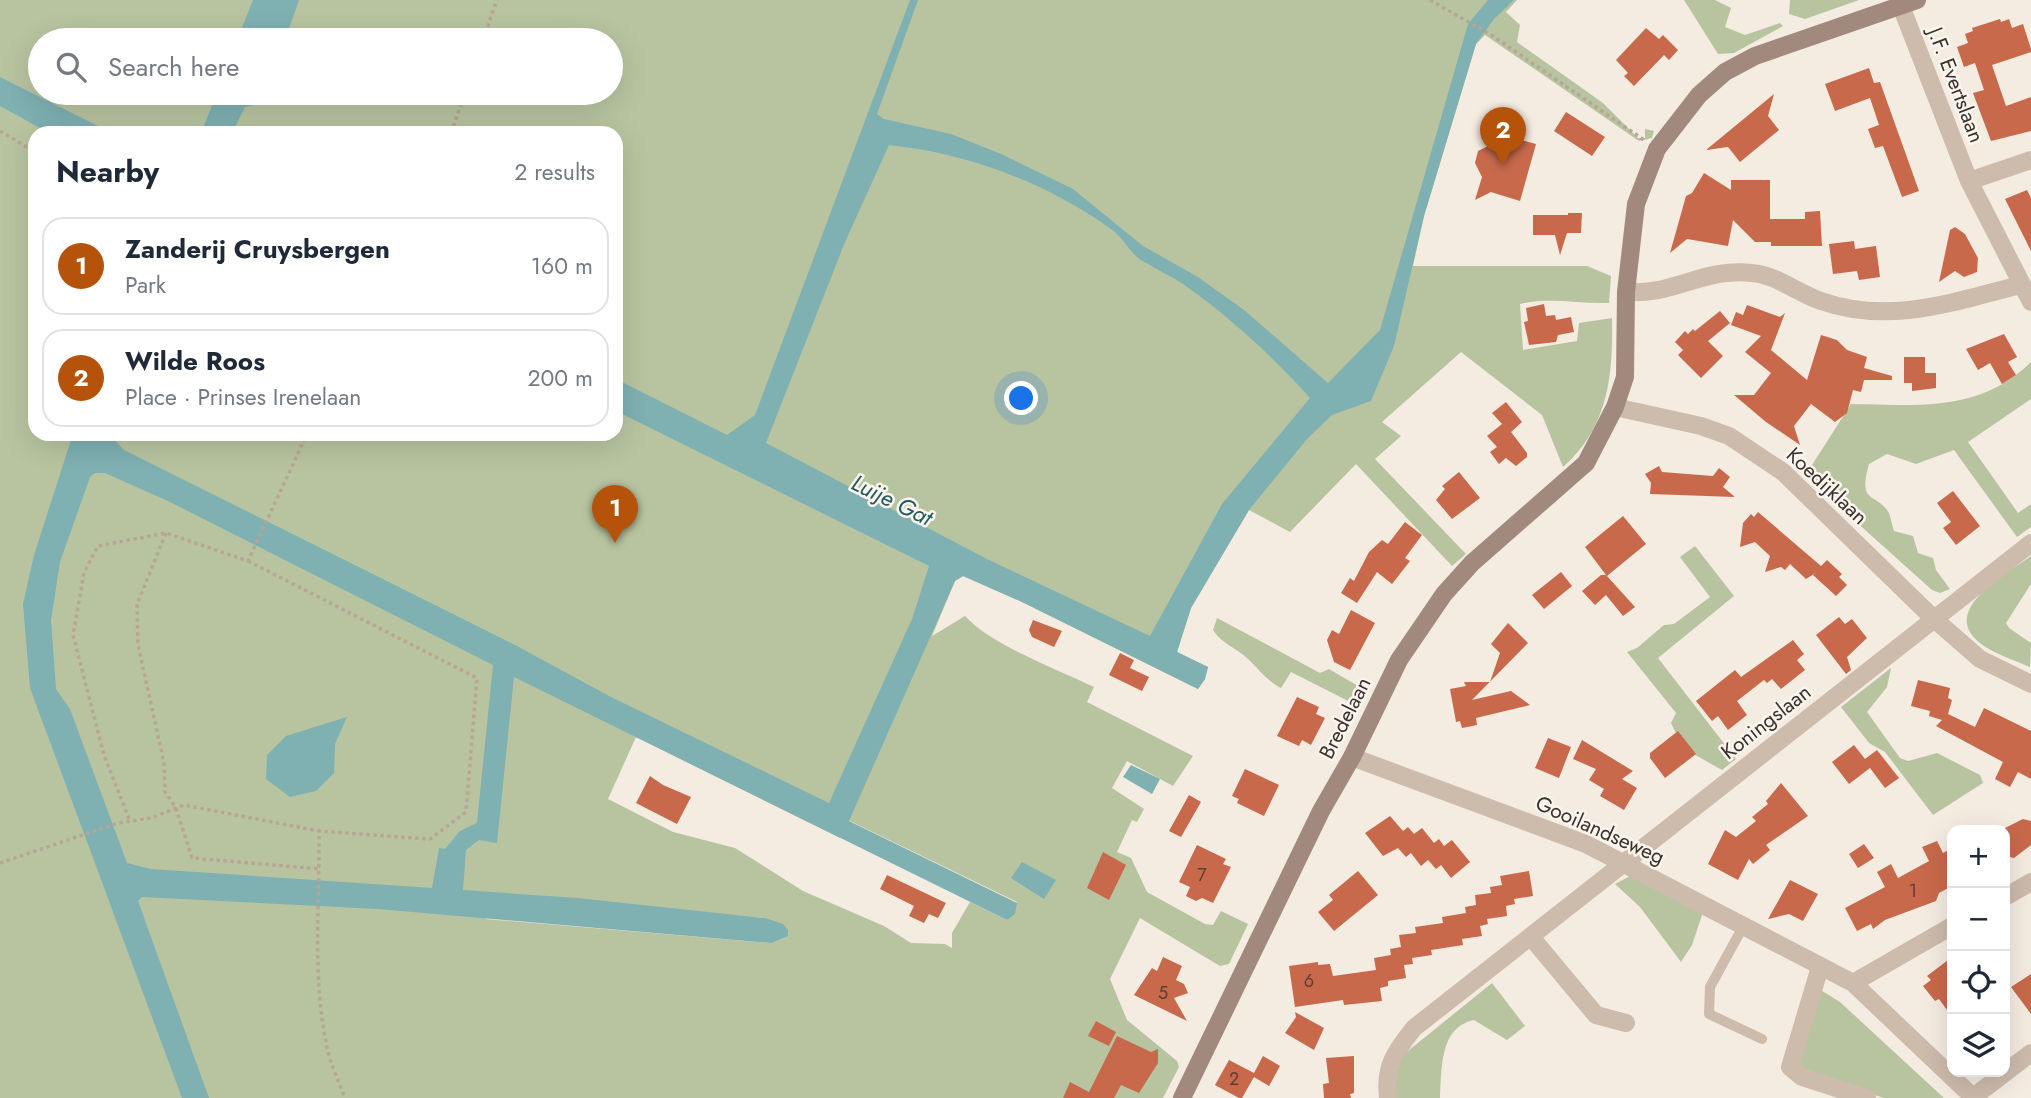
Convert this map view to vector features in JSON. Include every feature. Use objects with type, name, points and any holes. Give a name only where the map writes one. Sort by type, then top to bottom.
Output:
[{"type":"main road","points":[[1615,407],[1625,377],[1626,292],[1636,204],[1657,149],[1699,95],[1725,72],[1755,56],[1909,3]]},
{"type":"main road","name":"Bredelaan","points":[[1182,1098],[1321,811],[1352,757],[1399,660],[1444,594],[1472,563],[1586,463],[1615,407]]},
{"type":"street","name":"J.F. Evertslaan","points":[[1909,3],[1969,181],[2031,302]]},
{"type":"street","points":[[1969,181],[2031,160]]},
{"type":"street","points":[[1626,292],[1651,294],[1717,272],[1753,273],[1784,282],[1819,301],[1866,313],[1913,312],[2020,285]]},
{"type":"street","name":"Koedijklaan","points":[[1615,407],[1701,426],[1729,436],[1783,472],[1933,618],[1980,659],[2031,684]]},
{"type":"street","name":"Koningslaan","points":[[1388,1098],[1385,1078],[1392,1056],[1414,1028],[2031,543]]},
{"type":"street","name":"Gooilandseweg","points":[[1352,757],[1586,844],[1626,862],[1853,983],[1973,1098]]},
{"type":"street","points":[[2010,894],[2031,882]]},
{"type":"street","points":[[1853,983],[1947,929]]},
{"type":"street","points":[[1531,937],[1596,1016],[1626,1023]]},
{"type":"street","points":[[1820,967],[1790,1067],[1802,1077],[1867,1098]]},
{"type":"street","points":[[1973,1098],[2031,1054]]},
{"type":"lane","points":[[1744,925],[1710,987],[1709,1014],[1762,1039]]},
{"type":"path","points":[[487,28],[497,0]]},
{"type":"path","points":[[1430,0],[1464,17],[1493,36],[1657,149]]},
{"type":"path","points":[[453,126],[461,105]]},
{"type":"path","points":[[0,131],[28,148]]},
{"type":"path","points":[[248,561],[265,519],[304,441]]},
{"type":"path","points":[[166,533],[137,604],[138,645],[164,763],[165,792],[176,808],[192,858],[320,869]]},
{"type":"path","points":[[0,863],[129,819],[151,818],[184,805],[319,831],[430,839],[466,812],[477,678],[248,561],[166,533],[98,546],[84,573],[73,635],[104,755],[129,819]]},
{"type":"path","points":[[319,831],[317,920],[320,1000],[326,1044],[345,1098]]},
{"type":"green space","points":[[0,0],[1517,0],[1506,12],[1520,25],[1517,42],[1603,103],[1638,138],[1645,138],[1645,129],[1654,131],[1652,138],[1639,141],[1485,35],[1476,44],[1424,216],[1413,266],[1587,266],[1611,276],[1609,303],[1553,301],[1520,304],[1523,350],[1577,341],[1579,323],[1612,318],[1611,360],[1605,398],[1599,417],[1578,451],[1563,467],[1542,415],[1461,352],[1382,422],[1401,436],[1375,459],[1466,554],[1452,566],[1356,464],[1290,532],[1249,510],[1191,608],[1177,652],[1208,667],[1205,679],[1198,689],[1022,602],[963,576],[955,581],[932,636],[965,616],[976,627],[1007,646],[1094,687],[1087,702],[1193,756],[1173,786],[1127,761],[1112,788],[1144,809],[1137,822],[1132,820],[1117,852],[1131,858],[1147,892],[1205,924],[1213,925],[1221,911],[1248,924],[1229,964],[1220,966],[1140,918],[1110,979],[1127,1020],[1177,1061],[1179,1067],[1163,1098],[0,1098]],"holes":[[[636,737],[840,838],[850,821],[1017,902],[1007,920],[970,902],[952,933],[952,948],[945,944],[911,943],[884,926],[803,891],[735,848],[673,832],[608,799]],[[490,892],[765,918],[771,943],[486,919]]]},
{"type":"green space","points":[[1684,0],[1715,0],[1731,8],[1725,27],[1745,35],[1780,23],[1783,26],[1734,53],[1718,54]]},
{"type":"green space","points":[[1790,0],[1859,0],[1805,19],[1789,14]]},
{"type":"green space","points":[[2031,362],[2031,399],[1968,442],[2018,513],[2031,504],[2031,527],[2017,537],[1954,450],[1916,464],[1887,454],[1869,464],[1865,486],[1867,492],[1889,513],[1894,531],[1913,536],[1918,553],[1933,558],[1936,570],[1950,589],[1940,593],[1932,590],[1805,476],[1851,404],[1924,405],[1969,398],[2011,378]]},
{"type":"green space","points":[[1695,546],[1734,596],[1658,658],[1736,759],[1722,770],[1683,748],[1671,723],[1676,713],[1627,652],[1637,648],[1664,625],[1674,624],[1710,597],[1680,557]]},
{"type":"green space","points":[[2031,556],[2031,584],[2006,623],[2031,643],[2030,667],[1998,654],[1980,643],[1969,631],[1967,618],[1971,606],[1981,594]]},
{"type":"green space","points":[[1217,618],[1320,673],[1329,669],[1365,690],[1356,705],[1291,672],[1281,688],[1217,635],[1213,630]]},
{"type":"green space","points":[[1891,668],[1887,687],[1867,712],[1900,758],[1908,761],[1937,753],[1980,775],[1983,783],[1933,815],[1885,752],[1869,743],[1841,707]]},
{"type":"green space","points":[[1630,876],[1704,909],[1692,945],[1681,962],[1640,907],[1615,884]]},
{"type":"green space","points":[[1492,983],[1525,1026],[1507,1040],[1474,1020],[1463,1024],[1448,1040],[1442,1063],[1440,1098],[1396,1098],[1395,1068],[1403,1055]]},
{"type":"green space","points":[[1819,989],[1840,1002],[1944,1098],[1884,1098],[1801,1072],[1798,1063]]},
{"type":"water","points":[[253,0],[299,0],[289,28],[242,28]]},
{"type":"water","points":[[910,0],[918,0],[877,114],[884,119],[951,134],[1001,154],[1073,189],[1143,246],[1198,277],[1244,310],[1328,383],[1380,330],[1468,24],[1488,0],[1514,0],[1494,19],[1476,44],[1424,216],[1394,346],[1371,401],[1332,415],[1307,439],[1249,510],[1191,608],[1177,652],[1208,667],[1205,679],[1198,689],[1022,602],[963,576],[955,581],[849,821],[1017,903],[1015,914],[1007,920],[514,677],[497,843],[479,840],[466,850],[463,890],[577,898],[765,918],[783,924],[788,930],[788,936],[771,943],[378,909],[142,897],[138,901],[209,1098],[182,1098],[30,688],[23,604],[34,555],[71,441],[116,441],[124,450],[515,645],[611,697],[829,803],[912,619],[929,566],[623,414],[623,383],[727,435],[755,415]],"holes":[[[889,145],[949,155],[1006,173],[1086,212],[1115,232],[1141,260],[1183,284],[1234,323],[1310,398],[1222,504],[1150,636],[987,559],[766,443],[845,242]],[[95,473],[105,473],[170,502],[493,665],[477,823],[460,831],[445,849],[439,848],[432,888],[151,869],[127,863],[70,709],[56,689],[51,620],[60,562],[90,477]]]},
{"type":"water","points":[[0,77],[28,91],[28,105],[56,105],[98,126],[36,126],[0,106]]},
{"type":"water","points":[[212,105],[254,105],[245,107],[236,126],[204,126]]},
{"type":"water","points":[[347,717],[335,744],[334,773],[316,791],[290,797],[266,779],[267,755],[286,736]]},
{"type":"water","points":[[1131,765],[1160,779],[1152,794],[1123,777]]},
{"type":"water","points":[[1022,862],[1056,880],[1044,899],[1011,878]]},
{"type":"building","points":[[2000,19],[2001,22],[2009,19],[2012,28],[2023,24],[2031,49],[2031,52],[1992,65],[2006,106],[2031,97],[2031,131],[1991,141],[1973,93],[1984,90],[1975,63],[1964,67],[1957,47],[1968,43],[1965,34],[1973,31],[1972,28]]},
{"type":"building","points":[[1646,28],[1659,39],[1663,35],[1678,50],[1669,60],[1664,55],[1634,86],[1624,76],[1628,73],[1616,60]]},
{"type":"building","points":[[1869,68],[1874,83],[1880,82],[1919,191],[1902,197],[1883,146],[1875,148],[1868,129],[1879,125],[1870,98],[1835,111],[1825,84]]},
{"type":"building","points":[[1774,94],[1768,116],[1779,130],[1740,162],[1728,147],[1706,150]]},
{"type":"building","points":[[1566,112],[1605,137],[1592,156],[1554,131]]},
{"type":"building","points":[[1503,127],[1507,136],[1536,144],[1520,201],[1491,192],[1475,200],[1482,177],[1475,163],[1478,151],[1490,145],[1494,132]]},
{"type":"building","points":[[1704,173],[1731,190],[1731,180],[1770,180],[1770,219],[1805,219],[1805,212],[1820,211],[1822,246],[1771,246],[1771,242],[1755,242],[1733,220],[1728,246],[1687,239],[1670,253],[1686,196],[1692,193]]},
{"type":"building","points":[[2027,190],[2031,198],[2031,251],[2005,199]]},
{"type":"building","points":[[1582,213],[1581,233],[1567,233],[1560,255],[1555,235],[1533,235],[1533,215]]},
{"type":"building","points":[[1955,227],[1965,234],[1978,258],[1977,272],[1964,277],[1955,271],[1939,282],[1950,230]]},
{"type":"building","points":[[1854,241],[1855,249],[1876,246],[1880,277],[1859,280],[1857,271],[1833,274],[1829,244]]},
{"type":"building","points":[[1544,304],[1546,316],[1555,315],[1556,320],[1571,317],[1574,332],[1558,335],[1556,342],[1529,345],[1524,322],[1528,321],[1526,308]]},
{"type":"building","points":[[1747,305],[1780,317],[1785,313],[1771,350],[1807,380],[1821,335],[1837,340],[1847,350],[1867,357],[1864,368],[1892,376],[1892,380],[1864,380],[1861,392],[1853,390],[1847,413],[1835,422],[1811,404],[1794,426],[1800,445],[1766,422],[1734,395],[1754,395],[1771,373],[1745,352],[1761,336],[1731,325],[1736,312],[1743,315]]},
{"type":"building","points":[[1720,311],[1730,323],[1708,341],[1723,356],[1701,378],[1678,355],[1683,350],[1675,342],[1685,331],[1688,334],[1693,329],[1695,331]]},
{"type":"building","points":[[2004,334],[2017,357],[2008,362],[2016,375],[2002,384],[1990,363],[1978,370],[1966,349]]},
{"type":"building","points":[[1904,357],[1925,357],[1925,373],[1936,373],[1936,388],[1912,391],[1912,383],[1904,383]]},
{"type":"building","points":[[1506,402],[1522,422],[1511,432],[1527,453],[1527,457],[1516,466],[1506,458],[1499,464],[1490,452],[1497,447],[1487,436],[1502,424],[1492,413]]},
{"type":"building","points":[[1659,466],[1662,472],[1713,476],[1719,468],[1730,477],[1723,487],[1735,497],[1650,494],[1651,483],[1645,474]]},
{"type":"building","points":[[1459,472],[1480,498],[1452,519],[1436,500],[1445,489],[1442,486]]},
{"type":"building","points":[[1953,491],[1980,526],[1956,545],[1943,528],[1951,522],[1937,503]]},
{"type":"building","points":[[1758,512],[1821,566],[1827,560],[1842,574],[1839,577],[1847,585],[1836,596],[1813,575],[1817,572],[1806,579],[1790,564],[1785,570],[1781,567],[1765,572],[1770,556],[1755,542],[1740,547],[1743,523],[1751,514],[1754,517]]},
{"type":"building","points":[[1623,516],[1646,544],[1607,576],[1635,607],[1623,616],[1606,595],[1595,605],[1582,591],[1601,575],[1606,575],[1585,547]]},
{"type":"building","points":[[1405,522],[1422,535],[1405,558],[1410,561],[1392,584],[1377,572],[1357,603],[1341,593],[1350,578],[1354,581],[1369,552],[1382,540],[1388,544]]},
{"type":"building","points":[[1561,572],[1572,586],[1544,609],[1532,595]]},
{"type":"building","points":[[1351,610],[1375,623],[1350,670],[1334,662],[1327,640],[1332,630],[1339,634]]},
{"type":"building","points":[[1839,617],[1845,624],[1852,619],[1867,638],[1847,657],[1851,670],[1846,674],[1816,635]]},
{"type":"building","points":[[1033,620],[1062,631],[1054,647],[1032,637],[1029,630]]},
{"type":"building","points":[[1508,623],[1528,643],[1490,682],[1500,653],[1491,644]]},
{"type":"building","points":[[1793,640],[1804,654],[1797,660],[1805,670],[1781,689],[1772,679],[1767,683],[1764,680],[1737,701],[1747,715],[1728,730],[1718,716],[1712,721],[1696,701],[1735,670],[1741,677]]},
{"type":"building","points":[[1120,653],[1134,660],[1130,668],[1149,677],[1142,691],[1109,675]]},
{"type":"building","points":[[1918,680],[1950,688],[1948,698],[1952,700],[1948,714],[1975,727],[1984,708],[2031,731],[2031,779],[2018,772],[2010,787],[1995,779],[2003,762],[1936,726],[1942,720],[1929,716],[1930,711],[1911,706]]},
{"type":"building","points":[[1464,682],[1490,682],[1472,700],[1511,691],[1530,705],[1476,718],[1477,725],[1462,728],[1460,721],[1456,722],[1450,689],[1466,686]]},
{"type":"building","points":[[1297,697],[1319,707],[1316,714],[1325,718],[1311,745],[1302,740],[1299,746],[1277,736]]},
{"type":"building","points":[[1678,731],[1696,754],[1665,778],[1650,758],[1650,753]]},
{"type":"building","points":[[1548,738],[1571,747],[1559,778],[1535,768]]},
{"type":"building","points":[[1582,740],[1633,771],[1622,779],[1637,788],[1624,810],[1600,796],[1604,789],[1589,780],[1596,769],[1573,759]]},
{"type":"building","points":[[1854,745],[1865,759],[1877,750],[1899,778],[1885,788],[1870,768],[1849,784],[1832,762]]},
{"type":"building","points":[[1245,769],[1279,785],[1264,816],[1237,803],[1239,799],[1232,796]]},
{"type":"building","points":[[650,776],[691,797],[677,824],[636,803]]},
{"type":"building","points":[[1781,783],[1808,816],[1766,845],[1770,850],[1753,864],[1749,859],[1738,880],[1708,864],[1725,830],[1736,837],[1756,821],[1752,817],[1768,804],[1766,801]]},
{"type":"building","points":[[1189,795],[1201,802],[1181,837],[1169,831]]},
{"type":"building","points":[[1390,816],[1403,831],[1408,827],[1414,834],[1422,828],[1434,843],[1439,839],[1444,846],[1452,840],[1470,862],[1451,878],[1441,865],[1436,869],[1428,860],[1421,866],[1411,853],[1406,857],[1398,848],[1383,856],[1365,833]]},
{"type":"building","points":[[2023,819],[2031,821],[2031,845],[2014,858],[2010,857],[2010,826]]},
{"type":"building","points":[[1937,841],[1943,853],[1947,851],[1947,889],[1939,893],[1936,901],[1885,920],[1873,929],[1871,924],[1857,931],[1845,908],[1885,887],[1877,872],[1891,864],[1898,878],[1929,861],[1922,847]]},
{"type":"building","points":[[1864,844],[1874,858],[1858,868],[1849,854]]},
{"type":"building","points":[[1197,845],[1226,859],[1223,864],[1231,867],[1213,903],[1202,898],[1196,901],[1186,896],[1190,887],[1179,882]]},
{"type":"building","points":[[1103,852],[1126,865],[1109,900],[1087,888]]},
{"type":"building","points":[[1358,871],[1378,895],[1334,931],[1318,912],[1333,900],[1329,895]]},
{"type":"building","points":[[1529,871],[1533,896],[1514,899],[1515,904],[1506,906],[1507,916],[1487,919],[1488,924],[1480,926],[1482,936],[1462,939],[1463,945],[1431,950],[1432,955],[1412,958],[1413,964],[1404,965],[1406,978],[1388,981],[1388,986],[1380,988],[1382,1001],[1344,1005],[1343,1000],[1295,1007],[1289,966],[1318,962],[1318,965],[1330,964],[1333,976],[1376,970],[1374,958],[1391,955],[1390,949],[1401,947],[1399,935],[1416,933],[1415,927],[1443,923],[1442,917],[1466,913],[1465,907],[1476,905],[1475,895],[1491,893],[1490,887],[1502,885],[1500,876]]},
{"type":"building","points":[[887,875],[946,903],[938,918],[929,914],[924,923],[909,916],[914,906],[880,889]]},
{"type":"building","points":[[1790,880],[1818,894],[1803,921],[1789,914],[1768,919]]},
{"type":"building","points":[[1163,957],[1182,966],[1176,980],[1184,984],[1188,993],[1174,998],[1187,1021],[1134,995],[1152,968],[1157,971]]},
{"type":"building","points":[[1947,961],[1947,1010],[1939,999],[1935,1001],[1923,986],[1931,980],[1927,976]]},
{"type":"building","points":[[2031,974],[2031,1014],[2011,987]]},
{"type":"building","points":[[1295,1012],[1324,1028],[1314,1050],[1285,1033],[1296,1017]]},
{"type":"building","points":[[1096,1021],[1116,1032],[1109,1046],[1088,1036]]},
{"type":"building","points":[[1117,1036],[1151,1052],[1158,1049],[1158,1063],[1139,1093],[1121,1085],[1114,1098],[1063,1098],[1070,1082],[1089,1092]]},
{"type":"building","points":[[1263,1056],[1280,1066],[1269,1086],[1254,1077],[1242,1098],[1239,1098],[1215,1085],[1229,1060],[1254,1073]]},
{"type":"building","points":[[1354,1056],[1354,1093],[1350,1094],[1351,1098],[1324,1098],[1323,1084],[1329,1083],[1326,1058]]},
{"type":"place","name":"Wilde Roos","points":[[1503,165]]},
{"type":"place","name":"Zanderij Cruysbergen","points":[[615,543]]},
{"type":"water label","name":"Luije Gat","points":[[892,500]]}]
